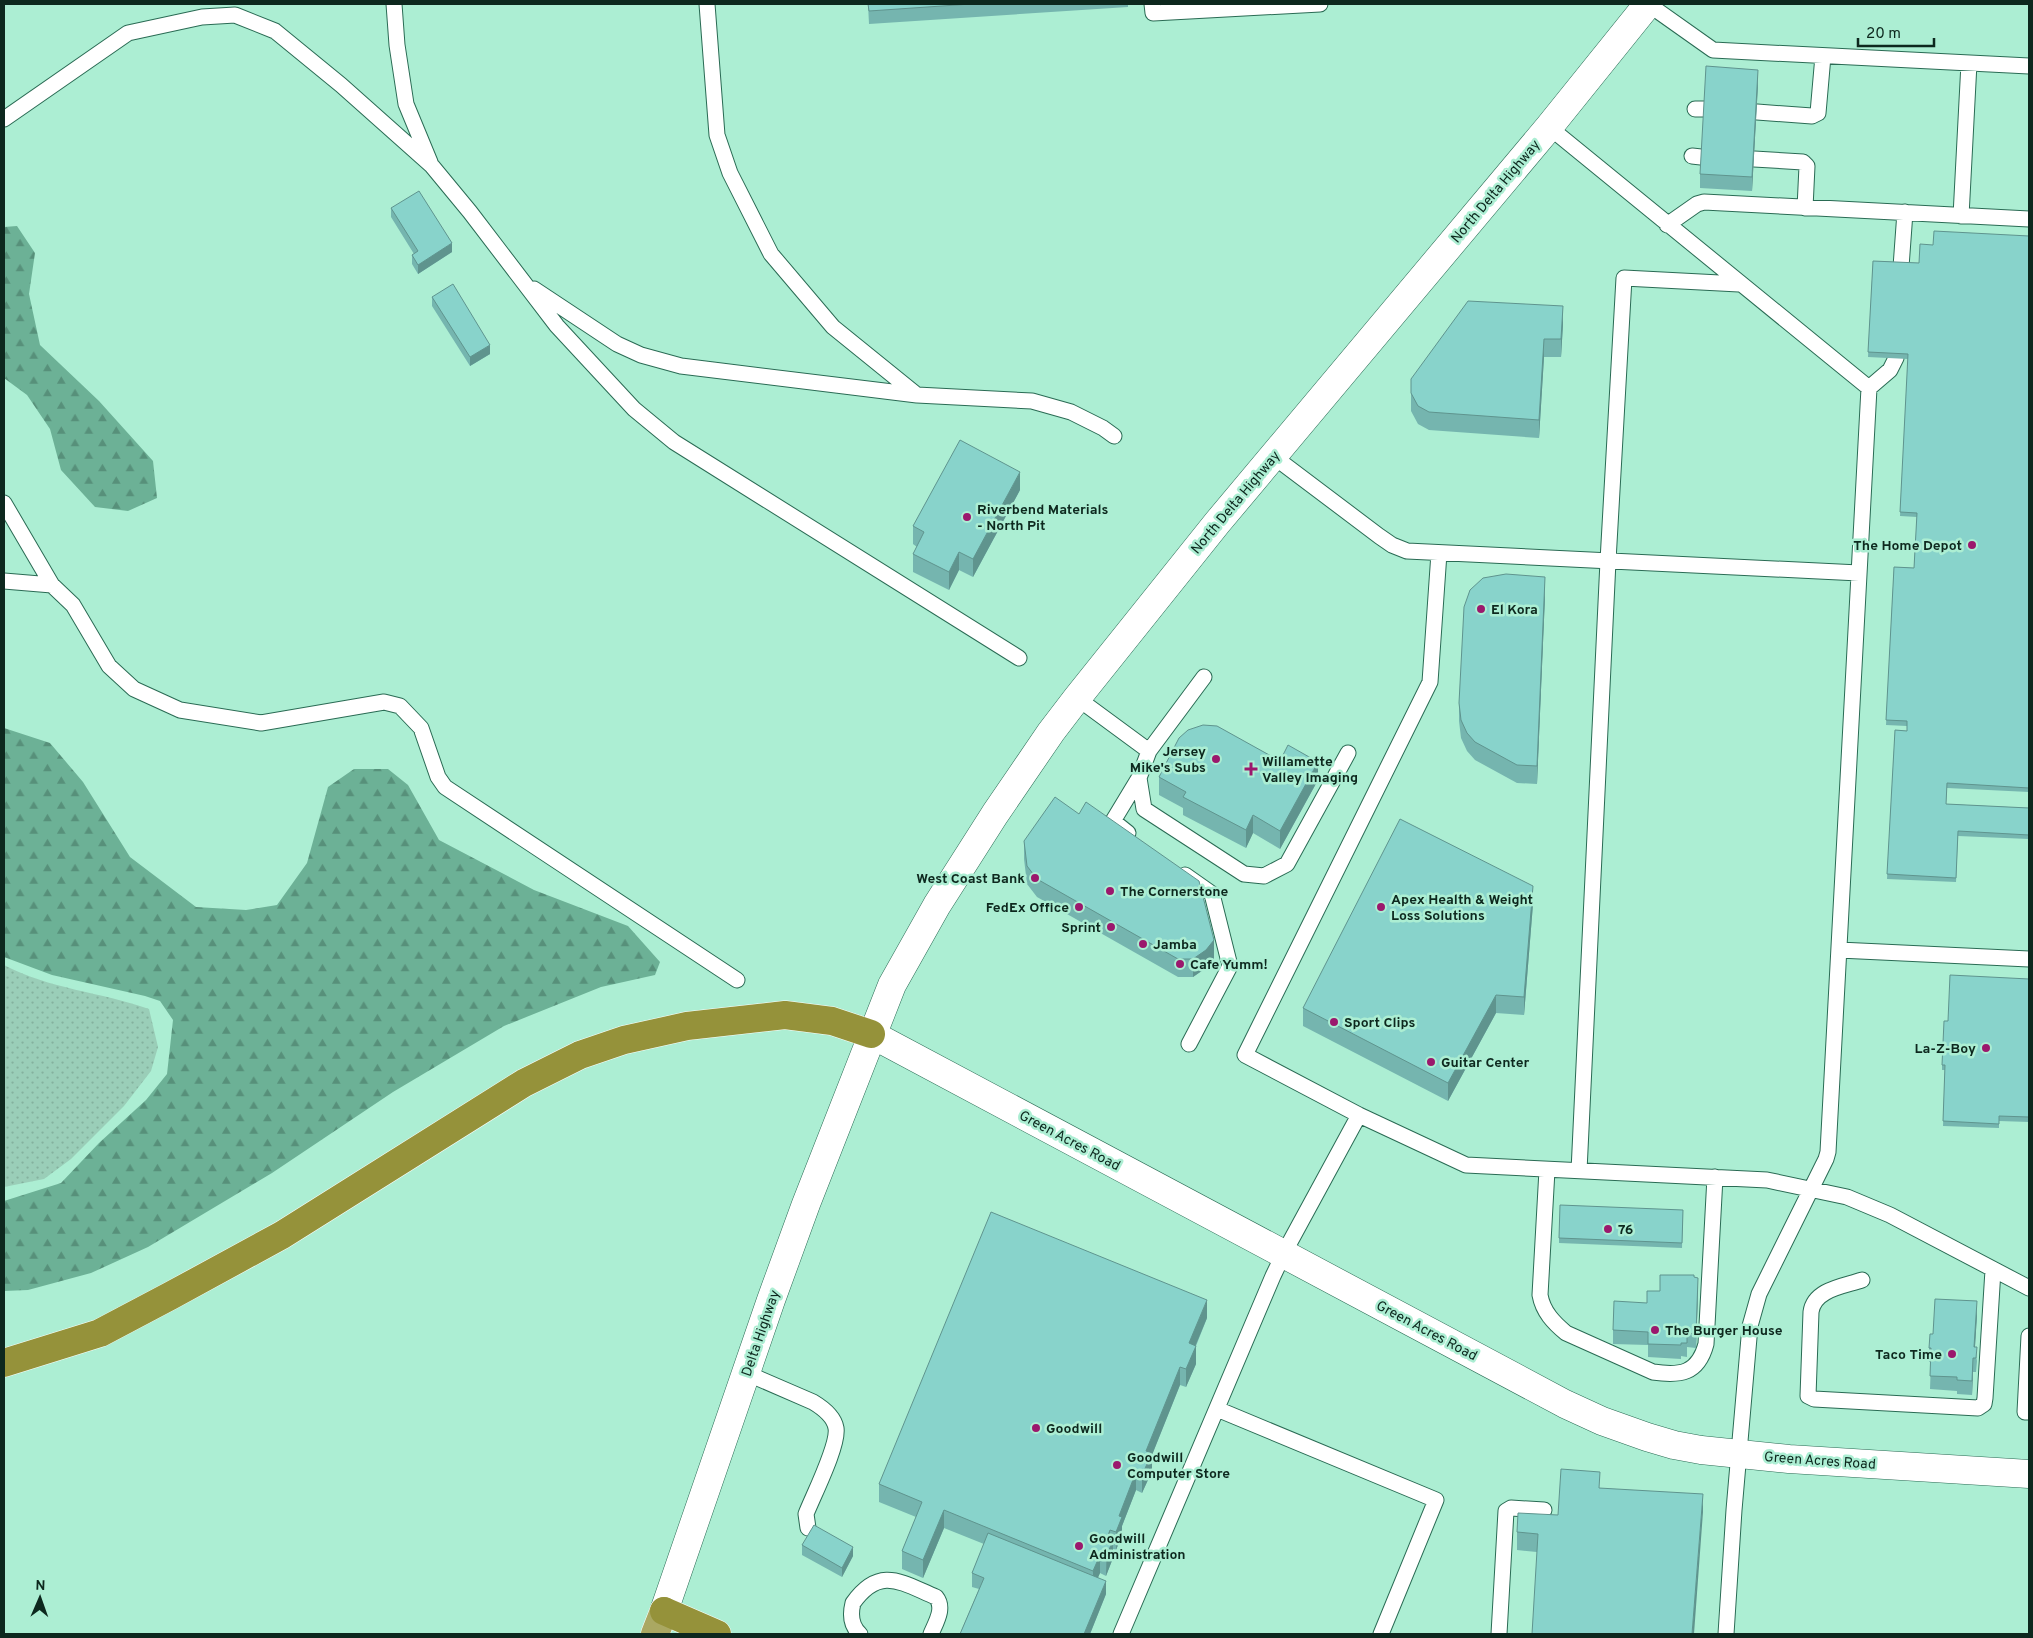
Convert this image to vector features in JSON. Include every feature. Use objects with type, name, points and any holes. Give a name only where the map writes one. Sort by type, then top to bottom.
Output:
[{"type":"highway","points":[[4,1363],[100,1333],[170,1296],[282,1235],[524,1083],[580,1055],[624,1040],[687,1026],[785,1015],[832,1021],[871,1034]]},
{"type":"highway","points":[[660,1623],[717,1634]]},
{"type":"street","name":"North Delta Highway","points":[[871,1034],[892,985],[937,905],[995,814],[1051,732],[1217,523],[1548,127],[1648,4]]},
{"type":"street","name":"Green Acres Road","points":[[871,1034],[1565,1404],[1602,1421],[1674,1445],[1738,1454],[2029,1474]]},
{"type":"street","name":"Delta Highway","points":[[660,1623],[802,1213],[871,1034]]},
{"type":"lane","points":[[222,4],[236,16],[275,31],[341,85],[432,166],[558,326],[634,409],[674,442],[1019,658]]},
{"type":"lane","points":[[394,4],[397,45],[406,104],[432,166]]},
{"type":"lane","points":[[706,4],[717,136],[730,173],[772,254],[833,327],[917,395]]},
{"type":"lane","points":[[1152,4],[1153,13],[1320,4]]},
{"type":"lane","points":[[1648,4],[1713,50],[2029,66]]},
{"type":"lane","points":[[4,119],[128,33],[202,17],[236,16]]},
{"type":"lane","points":[[1757,112],[1815,115],[1819,108],[1823,56]]},
{"type":"lane","points":[[1961,216],[1969,63]]},
{"type":"lane","points":[[1548,127],[1869,388]]},
{"type":"lane","points":[[1754,159],[1803,162],[1806,164],[1805,208]]},
{"type":"lane","points":[[1667,225],[1697,204],[1704,202],[2029,219]]},
{"type":"lane","points":[[1901,267],[1905,212]]},
{"type":"lane","points":[[1579,1171],[1608,562],[1624,278],[1740,284]]},
{"type":"lane","points":[[525,283],[617,344],[641,355],[681,366],[917,395],[1032,401],[1071,412],[1114,436]]},
{"type":"lane","points":[[1726,1634],[1738,1454],[1748,1341],[1753,1310],[1759,1294],[1828,1156],[1869,388],[1890,370],[1896,358]]},
{"type":"lane","points":[[1273,456],[1392,545],[1407,552],[1859,573]]},
{"type":"lane","points":[[4,503],[52,585],[73,605],[109,666],[134,689],[180,710],[262,723],[384,702],[400,706],[421,728],[438,776],[445,786],[737,980]]},
{"type":"lane","points":[[1439,553],[1430,682],[1245,1055],[1359,1115],[1466,1165],[1767,1180],[1847,1197],[1862,1202],[2029,1288]]},
{"type":"lane","points":[[4,580],[52,585]]},
{"type":"lane","points":[[1143,844],[1113,821],[1138,778],[1149,751],[1204,677]]},
{"type":"lane","points":[[1077,698],[1149,751]]},
{"type":"lane","points":[[1138,778],[1144,809],[1244,874],[1264,876],[1287,864],[1348,753]]},
{"type":"lane","points":[[1174,866],[1212,894],[1230,966],[1189,1044]]},
{"type":"lane","points":[[1839,950],[2029,960]]},
{"type":"lane","points":[[1121,1634],[1284,1253],[1359,1115]]},
{"type":"lane","points":[[1546,1170],[1540,1295],[1546,1312],[1554,1323],[1566,1333],[1653,1372],[1675,1374],[1690,1370],[1700,1360],[1706,1344],[1715,1177]]},
{"type":"lane","points":[[1862,1280],[1827,1292],[1814,1302],[1811,1312],[1808,1396],[1814,1399],[1978,1408],[1985,1402],[1993,1270]]},
{"type":"lane","points":[[2029,1336],[2025,1412],[2029,1412]]},
{"type":"lane","points":[[746,1373],[813,1402],[823,1408],[833,1420],[836,1437],[806,1514],[808,1528]]},
{"type":"lane","points":[[1217,1409],[1436,1500],[1381,1634]]},
{"type":"lane","points":[[1499,1634],[1506,1511],[1511,1508],[1544,1510]]},
{"type":"lane","points":[[860,1634],[852,1621],[853,1603],[872,1584],[890,1579],[936,1597],[939,1600],[940,1613],[931,1634]]},
{"type":"green space","points":[[17,226],[35,253],[29,294],[40,345],[99,401],[153,461],[157,498],[128,511],[95,507],[61,470],[50,429],[27,395],[4,378],[4,227]]},
{"type":"green space","points":[[4,728],[50,743],[83,782],[130,857],[196,907],[246,910],[277,905],[307,863],[328,787],[354,769],[388,769],[408,785],[439,840],[534,890],[628,926],[660,962],[655,975],[601,987],[504,1026],[393,1092],[272,1173],[148,1247],[91,1273],[28,1290],[4,1291],[4,1201],[61,1183],[99,1143],[146,1100],[167,1074],[173,1020],[160,1001],[52,975],[4,957]]},
{"type":"green space","points":[[4,965],[39,980],[149,1009],[158,1047],[151,1071],[124,1106],[71,1159],[44,1179],[4,1187]]},
{"type":"building","points":[[868,4],[971,4],[869,11]]},
{"type":"building","points":[[1706,66],[1758,70],[1752,177],[1700,174]]},
{"type":"building","points":[[419,191],[452,243],[418,265],[412,255],[418,251],[391,208]]},
{"type":"building","name":"The Home Depot","points":[[1934,231],[2029,236],[2029,788],[1947,783],[1946,804],[2029,808],[2029,835],[1958,831],[1956,878],[1887,874],[1895,730],[1907,731],[1907,721],[1886,720],[1894,567],[1914,568],[1917,513],[1900,512],[1908,354],[1868,352],[1873,261],[1919,263],[1920,244],[1933,245]]},
{"type":"building","points":[[453,284],[490,345],[470,357],[432,297]]},
{"type":"building","points":[[1468,301],[1563,306],[1561,339],[1544,339],[1539,420],[1429,412],[1418,406],[1411,393],[1411,379]]},
{"type":"building","name":"Riverbend Materials - North Pit","points":[[960,440],[1020,472],[973,559],[959,552],[949,572],[913,554],[924,532],[913,526]]},
{"type":"building","points":[[1506,574],[1545,577],[1537,766],[1517,765],[1475,742],[1467,733],[1461,720],[1459,703],[1464,607],[1470,590],[1483,578]]},
{"type":"building","points":[[1203,725],[1217,726],[1280,761],[1288,745],[1318,762],[1280,831],[1253,815],[1246,830],[1183,797],[1186,792],[1159,777],[1179,738],[1188,730]]},
{"type":"building","name":"The Cornerstone","points":[[1055,797],[1079,814],[1086,802],[1199,881],[1214,940],[1206,950],[1193,959],[1178,959],[1037,879],[1027,866],[1024,841]]},
{"type":"building","points":[[1400,819],[1533,886],[1524,997],[1496,995],[1448,1083],[1303,1008]]},
{"type":"building","name":"La-Z-Boy","points":[[1950,975],[2029,979],[2029,1117],[1999,1116],[1999,1124],[1943,1121],[1945,1065],[1942,1065],[1944,1021],[1948,1021]]},
{"type":"building","points":[[1560,1205],[1683,1210],[1682,1243],[1559,1238]]},
{"type":"building","name":"Goodwill","points":[[991,1212],[1207,1300],[1189,1343],[1196,1346],[1186,1369],[1180,1367],[1146,1451],[1152,1453],[1142,1475],[1136,1472],[1119,1516],[1122,1517],[1116,1532],[1110,1530],[1107,1538],[1113,1540],[1106,1557],[1100,1555],[1093,1571],[944,1510],[923,1560],[902,1551],[922,1502],[879,1484]]},
{"type":"building","name":"The Burger House","points":[[1660,1275],[1694,1275],[1694,1277],[1698,1278],[1696,1334],[1687,1333],[1687,1343],[1681,1343],[1681,1345],[1648,1344],[1648,1332],[1613,1330],[1614,1301],[1647,1303],[1647,1291],[1660,1291]]},
{"type":"building","name":"Taco Time","points":[[1935,1299],[1977,1301],[1974,1347],[1977,1347],[1976,1358],[1973,1358],[1972,1381],[1957,1380],[1957,1377],[1930,1376],[1931,1348],[1929,1348],[1930,1334],[1933,1334]]},
{"type":"building","points":[[1561,1469],[1600,1472],[1599,1488],[1703,1494],[1692,1634],[1532,1634],[1538,1534],[1517,1532],[1518,1513],[1558,1515]]},
{"type":"building","points":[[814,1525],[853,1547],[842,1568],[802,1545]]},
{"type":"building","points":[[988,1533],[1106,1581],[1084,1634],[960,1634],[984,1578],[972,1573]]},
{"type":"place","name":"Riverbend Materials - North Pit","points":[[967,517]]},
{"type":"place","name":"The Home Depot","points":[[1972,545]]},
{"type":"place","name":"El Kora","points":[[1481,609]]},
{"type":"place","name":"Jersey Mike's Subs","points":[[1216,759]]},
{"type":"place","name":"Willamette Valley Imaging","points":[[1251,769]]},
{"type":"place","name":"West Coast Bank","points":[[1035,878]]},
{"type":"place","name":"The Cornerstone","points":[[1110,891]]},
{"type":"place","name":"FedEx Office","points":[[1079,907]]},
{"type":"place","name":"Apex Health & Weight Loss Solutions","points":[[1381,907]]},
{"type":"place","name":"Sprint","points":[[1111,927]]},
{"type":"place","name":"Jamba","points":[[1143,944]]},
{"type":"place","name":"Cafe Yumm!","points":[[1180,964]]},
{"type":"place","name":"Sport Clips","points":[[1334,1022]]},
{"type":"place","name":"La-Z-Boy","points":[[1986,1048]]},
{"type":"place","name":"Guitar Center","points":[[1431,1062]]},
{"type":"place","name":"76","points":[[1608,1229]]},
{"type":"place","name":"The Burger House","points":[[1655,1330]]},
{"type":"place","name":"Taco Time","points":[[1952,1354]]},
{"type":"place","name":"Goodwill","points":[[1036,1428]]},
{"type":"place","name":"Goodwill Computer Store","points":[[1117,1465]]},
{"type":"place","name":"Goodwill Administration","points":[[1079,1546]]}]
